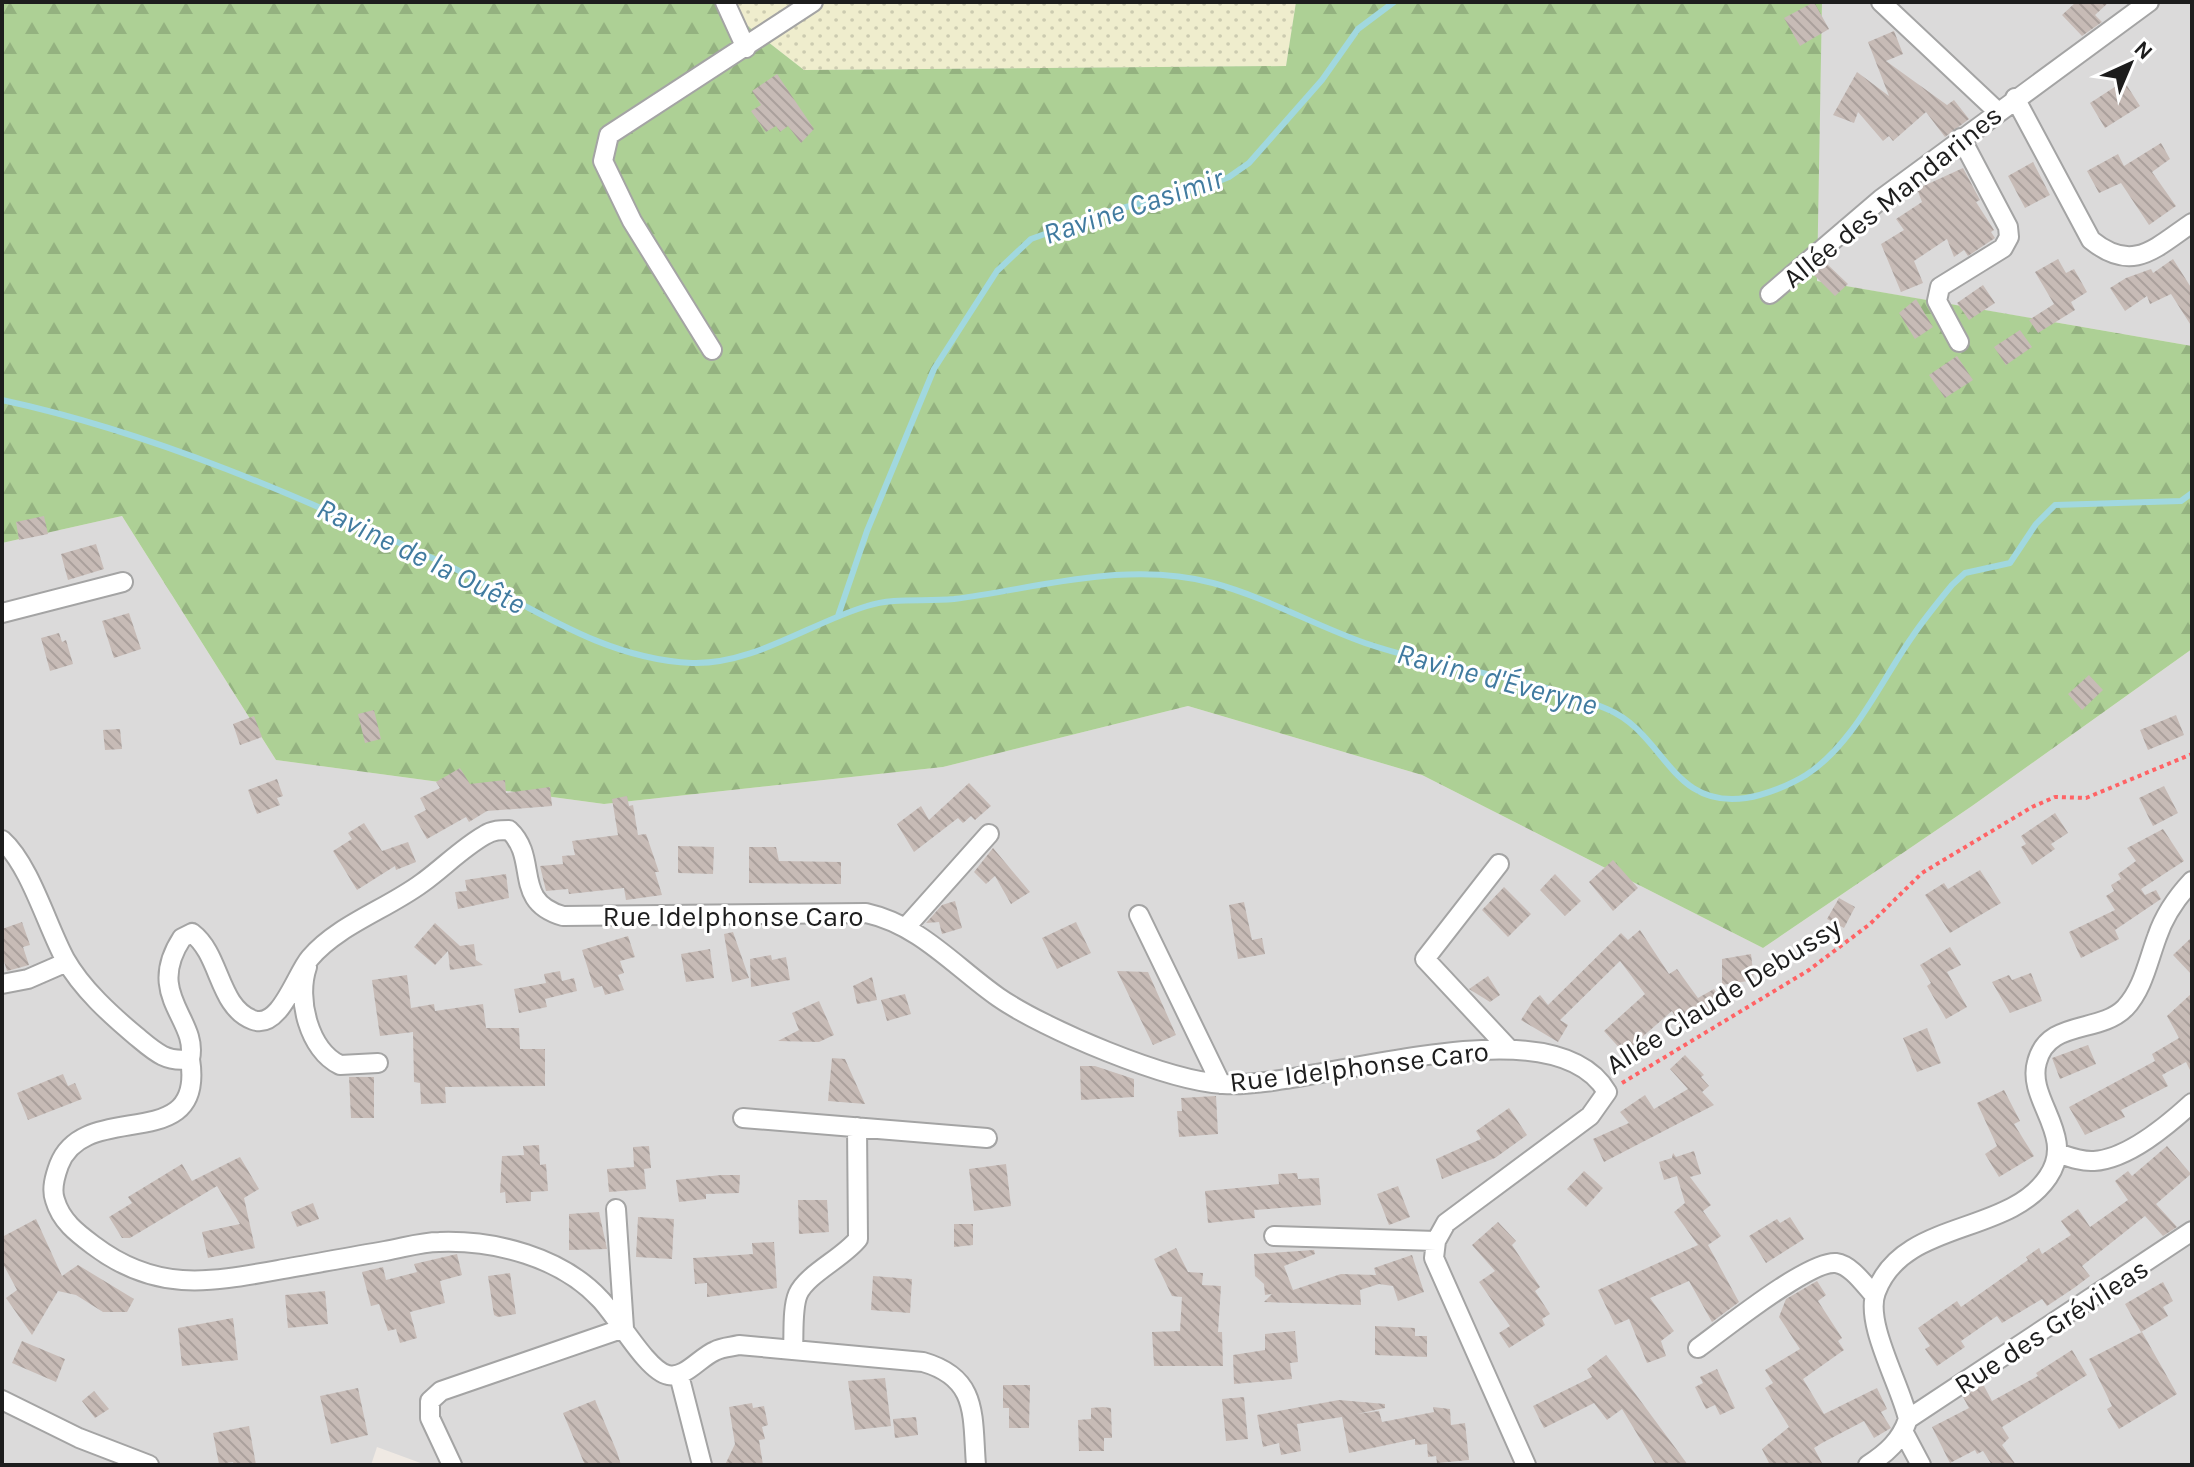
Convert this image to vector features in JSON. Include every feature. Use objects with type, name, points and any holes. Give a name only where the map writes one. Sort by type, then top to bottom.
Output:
[{"type":"street","points":[[725,2],[746,48]]},
{"type":"street","points":[[712,350],[632,221],[603,161],[609,135],[671,91],[746,48],[813,2]]},
{"type":"street","points":[[1881,2],[1997,111]]},
{"type":"street","name":"Allée des Mandarines","points":[[1770,294],[1881,199],[2149,2]]},
{"type":"street","name":"Allée des Mandarines","points":[[2015,98],[2091,240],[2104,251],[2122,258],[2138,258],[2192,223]]},
{"type":"street","points":[[1959,342],[1937,301],[1940,287],[2003,248],[2009,237],[2008,227],[1961,138]]},
{"type":"street","points":[[2,613],[123,582]]},
{"type":"street","name":"Rue Idelphonse Caro","points":[[190,1059],[192,1048],[189,1035],[170,994],[169,970],[182,938],[192,933],[202,940],[230,1000],[241,1015],[258,1022],[269,1020],[285,1003],[297,975],[311,956],[328,941],[421,884],[495,830],[509,830],[517,837],[531,895],[546,911],[563,916],[866,913],[906,927],[999,997],[1045,1023],[1095,1047],[1221,1084],[1271,1082],[1360,1066],[1509,1049],[1551,1054],[1587,1070],[1607,1092]]},
{"type":"street","points":[[906,927],[989,834]]},
{"type":"street","points":[[2,840],[24,875],[67,962],[109,1013],[161,1057],[177,1061],[190,1059],[193,1082],[185,1104],[167,1118],[88,1133],[62,1158],[54,1177],[53,1198],[74,1230],[108,1257],[148,1276],[208,1283],[436,1241],[472,1243],[541,1260],[568,1273],[599,1297],[659,1371],[679,1375],[718,1349],[739,1345],[923,1362],[941,1367],[955,1376],[972,1406],[976,1465]]},
{"type":"street","points":[[1499,864],[1425,959],[1509,1049]]},
{"type":"street","points":[[1921,1465],[1875,1322],[1874,1295],[1883,1278],[1904,1255],[1933,1239],[2015,1206],[2049,1176],[2057,1153],[2053,1119],[2035,1074],[2042,1049],[2051,1038],[2072,1028],[2112,1018],[2125,1007],[2137,992],[2167,914],[2192,881]]},
{"type":"street","points":[[1139,915],[1221,1084]]},
{"type":"street","points":[[311,956],[304,991],[311,1031],[321,1050],[340,1065],[378,1063]]},
{"type":"street","points":[[2,984],[28,979],[67,962]]},
{"type":"street","points":[[1526,1465],[1438,1273],[1436,1241],[1446,1223],[1590,1116],[1607,1092]]},
{"type":"street","points":[[2057,1153],[2095,1161],[2119,1153],[2140,1142],[2192,1103]]},
{"type":"street","points":[[743,1118],[987,1138]]},
{"type":"street","points":[[793,1350],[798,1294],[808,1282],[847,1253],[858,1239],[857,1127]]},
{"type":"street","points":[[616,1209],[624,1328]]},
{"type":"street","name":"Rue des Grévileas","points":[[1868,1465],[1906,1426],[2192,1231]]},
{"type":"street","points":[[1274,1236],[1436,1241]]},
{"type":"street","points":[[1698,1348],[1800,1275],[1825,1264],[1838,1263],[1849,1269],[1874,1295]]},
{"type":"street","points":[[452,1465],[430,1418],[430,1401],[441,1391],[624,1328]]},
{"type":"street","points":[[679,1375],[702,1465]]},
{"type":"street","points":[[2,1400],[79,1438],[149,1465]]},
{"type":"path","name":"Allée Claude Debussy","points":[[1607,1092],[1809,970],[1870,924],[1922,873],[2032,807],[2055,797],[2086,798],[2192,754]]},
{"type":"shaded area","points":[[717,2],[1296,2],[1286,66],[804,70]]},
{"type":"shaded area","points":[[1822,2],[2192,2],[2192,346],[1816,281]]},
{"type":"shaded area","points":[[122,516],[276,760],[604,804],[943,767],[1188,706],[1422,775],[1763,948],[1972,806],[2192,649],[2192,1465],[426,1465],[377,1447],[371,1465],[2,1465],[2,543]]},
{"type":"green space","points":[[2,2],[717,2],[804,70],[1286,66],[1296,2],[1822,2],[1817,281],[2192,346],[2192,649],[1972,806],[1763,948],[1422,775],[1188,706],[943,767],[604,804],[276,760],[122,516],[2,543]]},
{"type":"building","points":[[1814,2],[1829,29],[1800,46],[1784,18]]},
{"type":"building","points":[[2076,2],[2109,2],[2095,15],[2102,22],[2082,36],[2062,15]]},
{"type":"building","points":[[1894,31],[1903,54],[1886,61],[1947,105],[1954,100],[1969,119],[1945,137],[1926,112],[1893,141],[1889,136],[1883,141],[1858,112],[1854,123],[1833,115],[1857,72],[1889,96],[1868,42]]},
{"type":"building","points":[[777,74],[814,129],[801,143],[788,126],[780,132],[776,126],[766,132],[751,111],[761,105],[752,91]]},
{"type":"building","points":[[2124,81],[2140,106],[2105,128],[2090,103]]},
{"type":"building","points":[[2161,143],[2170,159],[2152,172],[2176,206],[2149,225],[2121,183],[2099,193],[2087,171],[2118,154],[2124,166]]},
{"type":"building","points":[[2033,162],[2050,195],[2025,208],[2008,176]]},
{"type":"building","points":[[1963,168],[1980,200],[1976,202],[1994,230],[1991,232],[1995,238],[1968,256],[1964,250],[1954,257],[1947,239],[1914,261],[1923,283],[1901,292],[1881,244],[1904,230],[1896,219],[1922,202],[1917,189]]},
{"type":"building","points":[[2058,259],[2066,273],[2074,269],[2087,292],[2071,302],[2075,310],[2038,333],[2029,320],[2054,304],[2035,272]]},
{"type":"building","points":[[2173,259],[2192,289],[2192,327],[2171,294],[2150,304],[2147,296],[2125,311],[2110,288],[2151,269],[2153,273]]},
{"type":"building","points":[[1826,263],[1848,284],[1835,296],[1814,275]]},
{"type":"building","points":[[1983,285],[1995,303],[1969,320],[1957,303]]},
{"type":"building","points":[[1916,299],[1933,327],[1915,339],[1899,313]]},
{"type":"building","points":[[2020,330],[2032,347],[2006,365],[1994,347]]},
{"type":"building","points":[[1957,356],[1973,380],[1945,398],[1929,375]]},
{"type":"building","points":[[44,516],[48,534],[19,540],[16,522]]},
{"type":"building","points":[[96,544],[104,569],[68,580],[61,554]]},
{"type":"building","points":[[129,613],[141,649],[114,658],[102,621]]},
{"type":"building","points":[[59,633],[62,642],[66,640],[73,664],[50,671],[41,638]]},
{"type":"building","points":[[2089,675],[2103,690],[2082,710],[2068,694]]},
{"type":"building","points":[[374,710],[381,739],[365,743],[358,714]]},
{"type":"building","points":[[2176,715],[2184,735],[2148,750],[2140,730]]},
{"type":"building","points":[[254,716],[262,737],[240,745],[233,724]]},
{"type":"building","points":[[120,729],[122,749],[105,750],[103,730]]},
{"type":"building","points":[[460,768],[470,784],[505,780],[506,793],[550,787],[552,806],[487,811],[469,822],[466,817],[427,839],[414,816],[426,810],[420,798],[440,788],[436,782]]},
{"type":"building","points":[[277,779],[283,796],[277,798],[280,805],[257,814],[248,790]]},
{"type":"building","points":[[969,783],[991,806],[975,820],[971,816],[963,823],[958,818],[914,852],[897,824],[921,806],[929,820]]},
{"type":"building","points":[[2164,786],[2178,813],[2153,826],[2139,798]]},
{"type":"building","points":[[627,796],[629,806],[633,805],[638,835],[646,834],[659,872],[655,872],[662,895],[626,900],[624,888],[569,894],[568,889],[546,891],[540,866],[563,864],[562,856],[575,855],[572,841],[618,835],[612,799]]},
{"type":"building","points":[[2055,813],[2068,833],[2051,844],[2055,849],[2032,865],[2021,847],[2026,844],[2021,836]]},
{"type":"building","points":[[364,823],[382,851],[408,842],[416,862],[396,870],[395,866],[357,890],[333,851],[352,839],[348,833]]},
{"type":"building","points":[[2163,829],[2184,861],[2141,889],[2145,895],[2156,890],[2161,899],[2115,930],[2119,939],[2081,958],[2069,932],[2115,910],[2106,896],[2114,891],[2111,885],[2121,879],[2118,874],[2136,861],[2127,848]]},
{"type":"building","points":[[678,846],[714,847],[713,874],[678,873]]},
{"type":"building","points":[[749,847],[776,847],[779,861],[841,862],[841,884],[749,883]]},
{"type":"building","points":[[993,848],[1030,892],[1011,904],[995,876],[986,884],[974,872]]},
{"type":"building","points":[[1613,860],[1638,888],[1613,911],[1589,882]]},
{"type":"building","points":[[1980,870],[2001,903],[1950,933],[1925,895],[1944,883],[1948,889]]},
{"type":"building","points":[[506,874],[509,898],[458,909],[455,892],[467,891],[465,880]]},
{"type":"building","points":[[1555,874],[1581,901],[1565,916],[1540,890]]},
{"type":"building","points":[[1504,887],[1531,914],[1508,937],[1482,910]]},
{"type":"building","points":[[1839,898],[1855,907],[1844,928],[1827,919]]},
{"type":"building","points":[[955,901],[962,928],[942,934],[939,922],[926,923],[942,905]]},
{"type":"building","points":[[1244,902],[1252,940],[1262,938],[1265,954],[1238,959],[1229,905]]},
{"type":"building","points":[[22,922],[30,945],[23,947],[29,965],[7,971],[2,955],[2,929]]},
{"type":"building","points":[[1076,922],[1091,953],[1057,969],[1042,938]]},
{"type":"building","points":[[435,923],[460,946],[474,944],[476,960],[483,965],[450,970],[448,951],[435,965],[414,947]]},
{"type":"building","points":[[1640,930],[1669,974],[1677,969],[1698,998],[1714,989],[1724,1006],[1683,1030],[1672,1011],[1624,1053],[1604,1031],[1645,994],[1620,961],[1560,1020],[1568,1025],[1558,1042],[1521,1020],[1533,1001],[1540,995],[1548,1005],[1621,933],[1628,940]]},
{"type":"building","points":[[733,932],[749,978],[732,982],[724,934]]},
{"type":"building","points":[[628,936],[635,957],[620,961],[624,973],[618,975],[624,990],[605,995],[602,986],[594,988],[582,950]]},
{"type":"building","points":[[2192,937],[2192,975],[2173,955]]},
{"type":"building","points":[[1950,947],[1961,965],[1947,972],[1967,1007],[1946,1019],[1927,986],[1931,983],[1920,965]]},
{"type":"building","points":[[710,949],[714,978],[686,982],[681,954]]},
{"type":"building","points":[[1751,954],[1754,980],[1722,985],[1722,959]]},
{"type":"building","points":[[771,955],[772,960],[786,957],[790,980],[751,987],[750,959]]},
{"type":"building","points":[[560,971],[562,981],[574,978],[577,991],[545,999],[547,1007],[519,1013],[514,989],[546,983],[544,974]]},
{"type":"building","points":[[1117,971],[1148,972],[1176,1035],[1153,1045]]},
{"type":"building","points":[[2031,973],[2042,1001],[2010,1013],[1992,982],[2009,975],[2012,980]]},
{"type":"building","points":[[407,975],[411,1008],[434,1004],[435,1011],[483,1004],[486,1028],[519,1028],[520,1049],[545,1049],[545,1086],[445,1087],[446,1103],[421,1104],[420,1083],[414,1082],[413,1032],[380,1036],[372,980]]},
{"type":"building","points":[[1488,976],[1500,995],[1490,1002],[1469,989]]},
{"type":"building","points":[[872,977],[877,1000],[857,1004],[853,986]]},
{"type":"building","points":[[2192,993],[2192,1074],[2186,1062],[2162,1075],[2168,1086],[2121,1110],[2125,1117],[2085,1135],[2069,1107],[2155,1061],[2152,1054],[2179,1038],[2167,1016]]},
{"type":"building","points":[[905,994],[911,1014],[887,1021],[881,1000]]},
{"type":"building","points":[[819,1001],[834,1035],[819,1042],[778,1041],[799,1030],[792,1013]]},
{"type":"building","points":[[1927,1028],[1941,1063],[1917,1072],[1903,1038]]},
{"type":"building","points":[[2088,1045],[2096,1064],[2060,1079],[2052,1058]]},
{"type":"building","points":[[1685,1055],[1704,1075],[1701,1077],[1709,1086],[1702,1092],[1714,1105],[1604,1162],[1593,1139],[1629,1123],[1620,1112],[1645,1095],[1654,1109],[1688,1089],[1670,1069]]},
{"type":"building","points":[[832,1058],[845,1059],[865,1104],[828,1101]]},
{"type":"building","points":[[1080,1066],[1095,1066],[1134,1079],[1134,1097],[1081,1100]]},
{"type":"building","points":[[63,1074],[68,1086],[75,1083],[82,1099],[28,1120],[17,1093]]},
{"type":"building","points":[[349,1077],[374,1077],[374,1118],[351,1118]]},
{"type":"building","points":[[2004,1090],[2020,1121],[2014,1124],[2034,1156],[1999,1177],[1985,1154],[1997,1146],[1977,1103]]},
{"type":"building","points":[[1216,1096],[1218,1134],[1179,1137],[1177,1111],[1182,1111],[1181,1098]]},
{"type":"building","points":[[1509,1108],[1527,1135],[1495,1158],[1442,1179],[1436,1159],[1481,1139],[1476,1131]]},
{"type":"building","points":[[539,1145],[540,1165],[546,1164],[548,1191],[531,1192],[531,1201],[506,1203],[505,1192],[500,1193],[502,1156],[524,1155],[523,1146]]},
{"type":"building","points":[[649,1146],[651,1168],[644,1169],[646,1189],[609,1192],[607,1169],[634,1167],[633,1147]]},
{"type":"building","points":[[2167,1146],[2191,1174],[2156,1204],[2177,1227],[2163,1236],[2145,1216],[2082,1266],[2090,1276],[2074,1288],[2047,1306],[2042,1299],[2002,1323],[1997,1316],[1961,1341],[1965,1347],[1937,1366],[1925,1349],[1930,1346],[1918,1328],[1957,1301],[1961,1307],[2028,1260],[2026,1257],[2039,1248],[2042,1254],[2071,1235],[2061,1221],[2078,1209],[2090,1227],[2128,1200],[2115,1181],[2128,1171],[2132,1176]]},
{"type":"building","points":[[1694,1151],[1701,1174],[1690,1177],[1711,1205],[1703,1211],[1721,1236],[1708,1245],[1739,1302],[1712,1322],[1689,1281],[1650,1298],[1674,1331],[1661,1341],[1666,1356],[1647,1363],[1629,1319],[1615,1325],[1598,1290],[1698,1245],[1674,1212],[1685,1203],[1677,1176],[1664,1180],[1659,1162],[1672,1158],[1673,1153],[1676,1157]]},
{"type":"building","points":[[240,1157],[259,1189],[244,1198],[255,1248],[208,1258],[202,1232],[240,1224],[217,1186],[130,1238],[122,1238],[109,1217],[132,1203],[128,1197],[182,1164],[192,1181]]},
{"type":"building","points":[[1006,1164],[1011,1206],[974,1211],[969,1169]]},
{"type":"building","points":[[1584,1171],[1603,1188],[1586,1207],[1567,1189]]},
{"type":"building","points":[[1297,1173],[1298,1179],[1319,1178],[1321,1205],[1254,1210],[1255,1218],[1208,1223],[1205,1191],[1279,1184],[1278,1174]]},
{"type":"building","points":[[740,1175],[739,1193],[706,1194],[706,1199],[679,1202],[676,1180]]},
{"type":"building","points":[[1398,1186],[1410,1217],[1389,1225],[1377,1194]]},
{"type":"building","points":[[798,1200],[827,1200],[829,1232],[799,1234]]},
{"type":"building","points":[[313,1203],[319,1219],[297,1227],[291,1212]]},
{"type":"building","points":[[599,1212],[607,1249],[569,1250],[569,1214]]},
{"type":"building","points":[[638,1217],[674,1219],[672,1259],[636,1257]]},
{"type":"building","points":[[1790,1217],[1804,1239],[1766,1263],[1749,1236],[1777,1219],[1780,1223]]},
{"type":"building","points":[[36,1219],[62,1276],[78,1265],[134,1299],[127,1312],[103,1312],[76,1295],[58,1291],[32,1335],[6,1298],[17,1290],[2,1262],[2,1237]]},
{"type":"building","points":[[1498,1222],[1516,1241],[1512,1245],[1540,1287],[1535,1291],[1550,1314],[1542,1319],[1545,1325],[1509,1348],[1499,1333],[1510,1326],[1479,1282],[1495,1271],[1472,1245]]},
{"type":"building","points":[[954,1224],[973,1224],[973,1245],[954,1247]]},
{"type":"building","points":[[774,1242],[777,1288],[707,1297],[707,1283],[695,1284],[693,1258],[753,1254],[752,1243]]},
{"type":"building","points":[[1176,1248],[1188,1272],[1203,1273],[1202,1285],[1221,1286],[1218,1332],[1222,1332],[1223,1366],[1154,1366],[1152,1332],[1180,1331],[1182,1297],[1172,1296],[1154,1259]]},
{"type":"building","points":[[1314,1250],[1315,1254],[1284,1266],[1293,1290],[1341,1274],[1376,1275],[1374,1268],[1412,1255],[1424,1292],[1398,1301],[1393,1286],[1379,1284],[1360,1290],[1361,1305],[1264,1302],[1272,1294],[1265,1295],[1264,1284],[1255,1276],[1254,1254]]},
{"type":"building","points":[[457,1254],[462,1275],[440,1281],[445,1303],[410,1312],[417,1338],[400,1343],[396,1329],[388,1331],[379,1304],[371,1306],[362,1272],[383,1267],[386,1280],[417,1272],[414,1264]]},
{"type":"building","points":[[510,1273],[516,1314],[498,1317],[494,1315],[488,1276]]},
{"type":"building","points":[[873,1276],[912,1279],[910,1313],[871,1310]]},
{"type":"building","points":[[1817,1281],[1826,1295],[1818,1301],[1842,1338],[1838,1341],[1844,1350],[1803,1379],[1824,1414],[1877,1388],[1887,1409],[1881,1412],[1891,1428],[1874,1438],[1864,1421],[1822,1443],[1814,1448],[1823,1465],[1770,1465],[1762,1449],[1789,1427],[1765,1388],[1773,1383],[1765,1370],[1800,1349],[1779,1317],[1786,1299]]},
{"type":"building","points":[[2163,1282],[2173,1301],[2163,1307],[2168,1316],[2141,1332],[2125,1304]]},
{"type":"building","points":[[325,1291],[328,1324],[288,1328],[285,1295]]},
{"type":"building","points":[[233,1318],[238,1360],[182,1366],[178,1328]]},
{"type":"building","points":[[1375,1326],[1415,1328],[1415,1336],[1427,1336],[1427,1357],[1375,1355]]},
{"type":"building","points":[[1295,1331],[1298,1362],[1290,1363],[1292,1379],[1234,1384],[1233,1355],[1265,1350],[1265,1334]]},
{"type":"building","points":[[2142,1332],[2177,1394],[2119,1429],[2107,1409],[2112,1406],[2089,1359]]},
{"type":"building","points":[[22,1341],[65,1359],[56,1382],[12,1363]]},
{"type":"building","points":[[2072,1350],[2087,1375],[2002,1427],[2009,1438],[2002,1445],[2016,1465],[1992,1465],[1983,1451],[1977,1454],[1975,1450],[1950,1463],[1932,1427],[1969,1408],[1963,1397],[1983,1384],[1992,1401],[2038,1376],[2036,1373]]},
{"type":"building","points":[[1606,1355],[1688,1465],[1656,1465],[1622,1409],[1607,1420],[1594,1403],[1544,1428],[1533,1406],[1592,1377],[1587,1369]]},
{"type":"building","points":[[1717,1369],[1735,1408],[1720,1415],[1715,1405],[1706,1409],[1695,1387],[1703,1383],[1700,1377]]},
{"type":"building","points":[[885,1378],[891,1426],[855,1430],[848,1381]]},
{"type":"building","points":[[1003,1385],[1030,1385],[1029,1428],[1009,1428],[1009,1408],[1003,1408]]},
{"type":"building","points":[[358,1388],[368,1435],[331,1444],[320,1396]]},
{"type":"building","points":[[94,1391],[109,1409],[95,1418],[82,1401]]},
{"type":"building","points":[[1244,1397],[1248,1439],[1226,1441],[1222,1399]]},
{"type":"building","points":[[595,1400],[621,1465],[585,1465],[563,1413]]},
{"type":"building","points":[[1339,1400],[1385,1404],[1385,1408],[1357,1414],[1379,1411],[1382,1422],[1434,1412],[1433,1407],[1450,1409],[1451,1425],[1465,1423],[1469,1460],[1437,1463],[1436,1456],[1428,1457],[1427,1444],[1415,1445],[1415,1439],[1349,1453],[1342,1417],[1297,1424],[1301,1451],[1281,1455],[1279,1443],[1263,1447],[1257,1415]]},
{"type":"building","points":[[752,1403],[753,1408],[764,1406],[768,1425],[762,1427],[765,1439],[759,1440],[763,1465],[725,1465],[735,1444],[729,1407]]},
{"type":"building","points":[[1091,1408],[1111,1408],[1112,1438],[1104,1438],[1104,1451],[1079,1451],[1078,1420],[1091,1419]]},
{"type":"building","points":[[916,1417],[918,1435],[895,1438],[893,1419]]},
{"type":"building","points":[[249,1426],[256,1465],[219,1464],[213,1433]]},
{"type":"waterway","name":"Ravine Casimir","points":[[838,616],[867,531],[934,369],[997,271],[1031,239],[1103,213],[1207,186],[1229,177],[1249,163],[1322,80],[1358,29],[1394,2]]},
{"type":"waterway","name":"Ravine d'Éveryne","points":[[2,400],[115,430],[226,469],[441,562],[593,639],[658,659],[692,663],[737,657],[781,642],[846,613],[888,602],[954,599],[1116,575],[1181,577],[1213,583],[1252,596],[1365,643],[1548,689],[1607,709],[1627,720],[1684,781],[1700,792],[1721,798],[1746,798],[1769,792],[1800,779],[1823,762],[1852,730],[1900,654],[1952,585],[1965,573],[2010,563],[2036,524],[2055,505],[2181,501],[2192,493]]},
{"type":"water label","name":"Ravine de la Ouête","points":[[421,556]]}]
